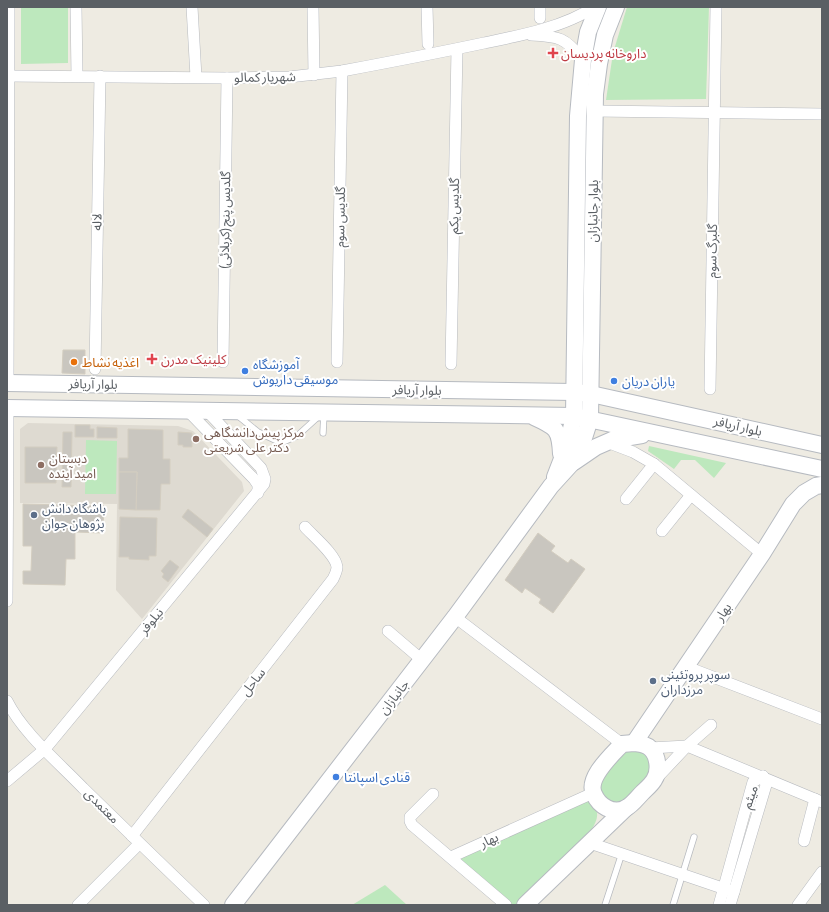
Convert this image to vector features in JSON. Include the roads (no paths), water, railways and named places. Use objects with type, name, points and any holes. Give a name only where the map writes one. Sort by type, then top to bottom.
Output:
[{"type":"main road","name":"بلوار جانبازان","points":[[582,417],[574,392],[578,116],[583,60],[588,32],[598,7]]},
{"type":"main road","name":"بلوار جانبازان","points":[[582,417],[591,394],[595,111],[598,64],[605,36],[616,7]]},
{"type":"main road","points":[[588,32],[605,36]]},
{"type":"main road","points":[[8,383],[8,408]]},
{"type":"main road","name":"بلوار آریافر","points":[[8,383],[574,392],[591,394],[822,445]]},
{"type":"main road","name":"بلوار آریافر","points":[[8,408],[582,417],[822,469]]},
{"type":"main road","points":[[528,415],[556,430],[567,461],[612,440],[652,433]]},
{"type":"main road","name":"جانبازان","points":[[233,905],[455,618],[551,486],[567,461],[567,446],[582,417]]},
{"type":"main road","name":"بهار","points":[[628,743],[687,666],[762,554],[793,504],[804,492],[819,486]]},
{"type":"main road","points":[[525,905],[626,808],[655,779],[658,771],[656,756],[650,748],[644,744],[628,743],[596,774],[592,786],[593,793],[602,806],[602,831]]},
{"type":"main road","points":[[602,806],[615,810],[626,808]]},
{"type":"street","points":[[8,383],[9,7]]},
{"type":"street","points":[[76,7],[77,76]]},
{"type":"street","points":[[192,7],[196,77]]},
{"type":"street","points":[[313,7],[314,75]]},
{"type":"street","points":[[427,7],[428,44]]},
{"type":"street","points":[[518,36],[565,21],[585,13],[594,7]]},
{"type":"street","name":"گلبرگ سوم","points":[[710,389],[716,7]]},
{"type":"street","points":[[518,36],[545,36],[566,41],[573,47],[583,60]]},
{"type":"street","name":"شهریار کمالو","points":[[8,76],[227,78],[314,75],[342,71],[518,36]]},
{"type":"street","name":"گلدیس یکم","points":[[451,364],[457,49]]},
{"type":"street","name":"گلدیس سوم","points":[[337,362],[342,71]]},
{"type":"street","name":"لاله","points":[[95,369],[100,76]]},
{"type":"street","name":"گلدیس پنج (کربلائی)","points":[[223,362],[227,78]]},
{"type":"street","points":[[595,111],[822,114]]},
{"type":"street","points":[[7,601],[8,408]]},
{"type":"street","points":[[188,411],[254,479],[258,485],[258,493]]},
{"type":"street","name":"نیلوفر","points":[[7,781],[45,750],[264,484],[265,479],[261,468],[207,411]]},
{"type":"street","points":[[612,444],[633,452],[654,464],[762,554]]},
{"type":"street","points":[[626,499],[654,464]]},
{"type":"street","points":[[662,531],[691,495]]},
{"type":"street","name":"ساحل","points":[[136,840],[333,579],[337,569],[336,562],[331,554],[305,527]]},
{"type":"street","points":[[455,618],[628,743]]},
{"type":"street","points":[[388,631],[422,660]]},
{"type":"street","points":[[687,666],[822,719]]},
{"type":"street","name":"معتمدی","points":[[7,701],[14,714],[45,750],[204,905]]},
{"type":"street","points":[[655,779],[688,746],[712,725]]},
{"type":"street","points":[[650,748],[688,746],[819,800],[804,841]]},
{"type":"street","name":"میثم","points":[[730,905],[729,890],[754,782],[763,776]]},
{"type":"street","name":"بهار","points":[[451,857],[593,793]]},
{"type":"street","points":[[433,794],[410,817],[412,825],[506,905]]},
{"type":"street","points":[[78,905],[136,840]]},
{"type":"street","points":[[590,842],[729,890]]},
{"type":"street","points":[[798,905],[822,872]]},
{"type":"street","name":"میثم","points":[[719,905],[729,890]]},
{"type":"lane","points":[[232,411],[258,432],[282,442],[297,436],[324,413]]},
{"type":"lane","points":[[323,433],[324,413]]},
{"type":"lane","points":[[673,905],[694,836]]},
{"type":"lane","points":[[605,905],[622,853]]},
{"type":"place","name":"داروخانه پردیسان","points":[[553,53]]},
{"type":"place","name":"کلینیک مدرن","points":[[152,359]]},
{"type":"place","name":"اغذیه نشاط","points":[[74,362]]},
{"type":"place","name":"آموزشگاه موسیقی داریوش","points":[[245,371]]},
{"type":"place","name":"یاران دریان","points":[[614,381]]},
{"type":"place","name":"مرکز پیش‌دانشگاهی دکتر علی شریعتی","points":[[196,439]]},
{"type":"place","name":"دبستان امید آینده","points":[[41,465]]},
{"type":"place","name":"باشگاه دانش پژوهان جوان","points":[[34,515]]},
{"type":"place","name":"سوپر پروتئینی مرزداران","points":[[653,681]]},
{"type":"place","name":"قنادی اسپانتا","points":[[336,777]]}]
